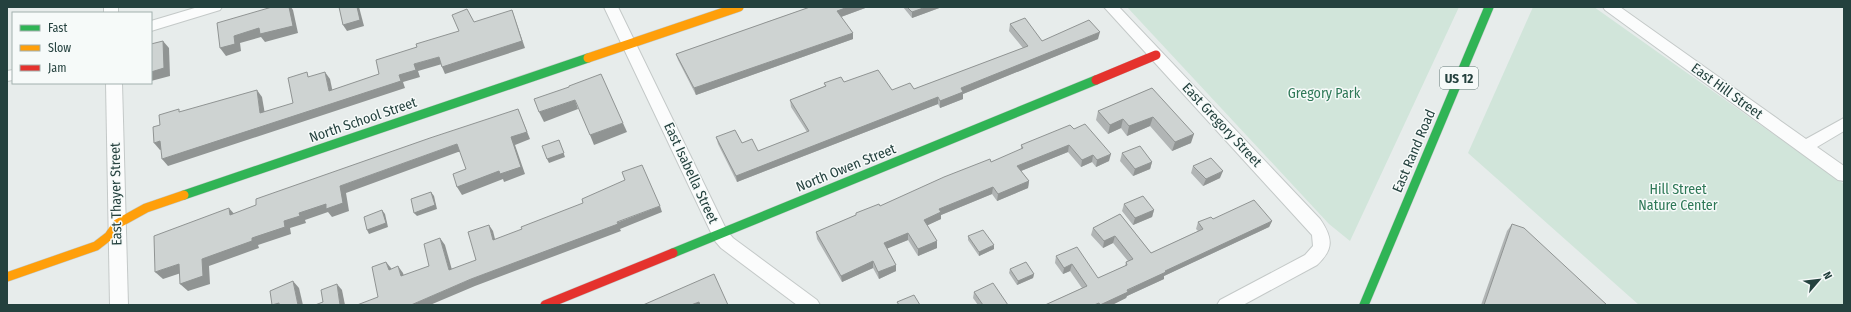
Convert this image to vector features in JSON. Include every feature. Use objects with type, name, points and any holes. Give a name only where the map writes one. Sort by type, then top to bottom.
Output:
[{"type":"street","points":[[152,26],[215,7]]},
{"type":"street","name":"East Isabella Street","points":[[612,7],[720,233],[727,243],[811,305]]},
{"type":"street","name":"North School Street","points":[[7,277],[96,246],[109,236],[117,224],[146,208],[739,7]]},
{"type":"street","name":"East Gregory Street","points":[[1111,7],[1314,224],[1321,236],[1323,243],[1322,248],[1311,260],[1226,305]]},
{"type":"street","name":"East Rand Road","points":[[1364,305],[1489,7]]},
{"type":"street","name":"East Hill Street","points":[[1610,7],[1844,175]]},
{"type":"street","name":"North Owen Street","points":[[545,305],[1156,56]]},
{"type":"street","name":"East Thayer Street","points":[[114,84],[119,305]]},
{"type":"street","points":[[1805,147],[1844,124]]},
{"type":"green space","name":"Gregory Park","points":[[1127,7],[1459,7],[1350,241],[1329,224]]},
{"type":"green space","name":"Hill Street Nature Center","points":[[1533,7],[1594,7],[1844,184],[1844,305],[1639,305],[1468,153]]},
{"type":"building","points":[[272,7],[289,7],[293,26],[260,34],[259,28],[234,36],[235,44],[220,48],[217,23]]},
{"type":"building","points":[[339,7],[357,7],[360,20],[343,25]]},
{"type":"building","points":[[810,7],[848,7],[837,11],[853,33],[694,88],[676,54]]},
{"type":"building","points":[[907,7],[926,7],[912,12]]},
{"type":"building","points":[[467,9],[474,22],[512,10],[522,41],[442,67],[439,57],[414,64],[416,70],[399,75],[401,81],[162,159],[160,141],[154,143],[153,127],[160,125],[159,115],[179,109],[179,112],[257,90],[260,113],[293,103],[288,78],[307,72],[308,77],[325,72],[329,91],[379,74],[376,60],[417,47],[416,44],[459,31],[452,15]]},
{"type":"building","points":[[1025,18],[1042,41],[1089,20],[1100,32],[961,88],[963,92],[940,101],[938,97],[736,176],[716,137],[735,130],[742,143],[752,139],[758,151],[809,131],[790,100],[826,86],[824,83],[841,77],[844,82],[878,70],[892,90],[910,83],[914,89],[1028,46],[1010,24]]},
{"type":"building","points":[[163,41],[164,68],[152,72],[152,44]]},
{"type":"building","points":[[601,74],[623,123],[590,135],[575,100],[539,112],[534,99]]},
{"type":"building","points":[[1152,88],[1194,134],[1175,142],[1153,117],[1129,126],[1123,119],[1110,125],[1098,111]]},
{"type":"building","points":[[518,109],[527,132],[511,137],[521,167],[500,174],[499,171],[457,187],[453,174],[466,169],[457,144],[340,186],[343,203],[326,209],[326,204],[299,213],[300,216],[284,221],[285,227],[252,238],[252,241],[202,259],[203,276],[180,284],[179,264],[155,272],[154,236],[229,208],[230,215],[256,205],[256,199]]},
{"type":"building","points":[[1085,124],[1111,154],[1097,160],[1093,155],[1082,160],[1069,145],[1017,166],[1029,181],[998,194],[993,187],[939,209],[941,212],[924,220],[937,241],[918,249],[908,233],[884,243],[896,265],[878,272],[873,261],[841,276],[816,232],[856,215],[856,213],[879,204],[880,206],[944,177],[990,159],[991,162],[1023,148],[1021,145],[1070,125],[1074,129]]},
{"type":"building","points":[[559,140],[564,153],[547,159],[542,146]]},
{"type":"building","points":[[1140,146],[1152,162],[1135,169],[1122,153]]},
{"type":"building","points":[[1211,158],[1223,171],[1206,179],[1193,166]]},
{"type":"building","points":[[642,165],[660,206],[617,222],[618,224],[471,279],[411,305],[357,305],[378,297],[372,267],[386,262],[389,270],[398,266],[401,276],[429,266],[424,244],[440,238],[449,270],[476,260],[468,232],[489,225],[493,240],[522,229],[521,227],[583,203],[582,199],[625,180],[622,172]]},
{"type":"building","points":[[431,192],[435,205],[414,213],[411,199]]},
{"type":"building","points":[[1143,196],[1154,210],[1135,218],[1124,204]]},
{"type":"building","points":[[1254,200],[1272,221],[1165,271],[1166,272],[1127,290],[1128,292],[1100,305],[1099,303],[1094,305],[1045,305],[1087,286],[1072,264],[1064,268],[1056,256],[1077,247],[1098,278],[1127,265],[1126,262],[1133,259],[1115,236],[1104,241],[1093,228],[1120,214],[1151,253],[1203,229],[1198,222],[1211,217],[1213,219]]},
{"type":"building","points":[[382,210],[386,223],[367,230],[364,217]]},
{"type":"building","points":[[1512,224],[1524,228],[1607,305],[1484,305]]},
{"type":"building","points":[[983,230],[994,245],[979,252],[968,236]]},
{"type":"building","points":[[1026,262],[1034,274],[1018,281],[1010,269]]},
{"type":"building","points":[[714,274],[728,305],[700,305],[699,302],[691,305],[643,305]]},
{"type":"building","points":[[293,281],[298,305],[279,305],[279,303],[272,305],[270,291]]},
{"type":"building","points":[[993,283],[1008,305],[983,305],[974,292]]},
{"type":"building","points":[[337,284],[340,305],[315,305],[323,302],[321,290]]},
{"type":"building","points":[[914,295],[920,305],[899,305],[897,302]]},
{"type":"traffic: fast","points":[[1364,305],[1489,7]]},
{"type":"traffic: fast","points":[[184,195],[588,58]]},
{"type":"traffic: fast","points":[[673,253],[1096,80]]},
{"type":"traffic: slow","points":[[588,58],[739,7]]},
{"type":"traffic: slow","points":[[7,277],[96,246],[109,236],[117,224],[146,208],[184,195]]},
{"type":"traffic: jam","points":[[1096,80],[1156,55]]},
{"type":"traffic: jam","points":[[545,305],[673,253]]}]
